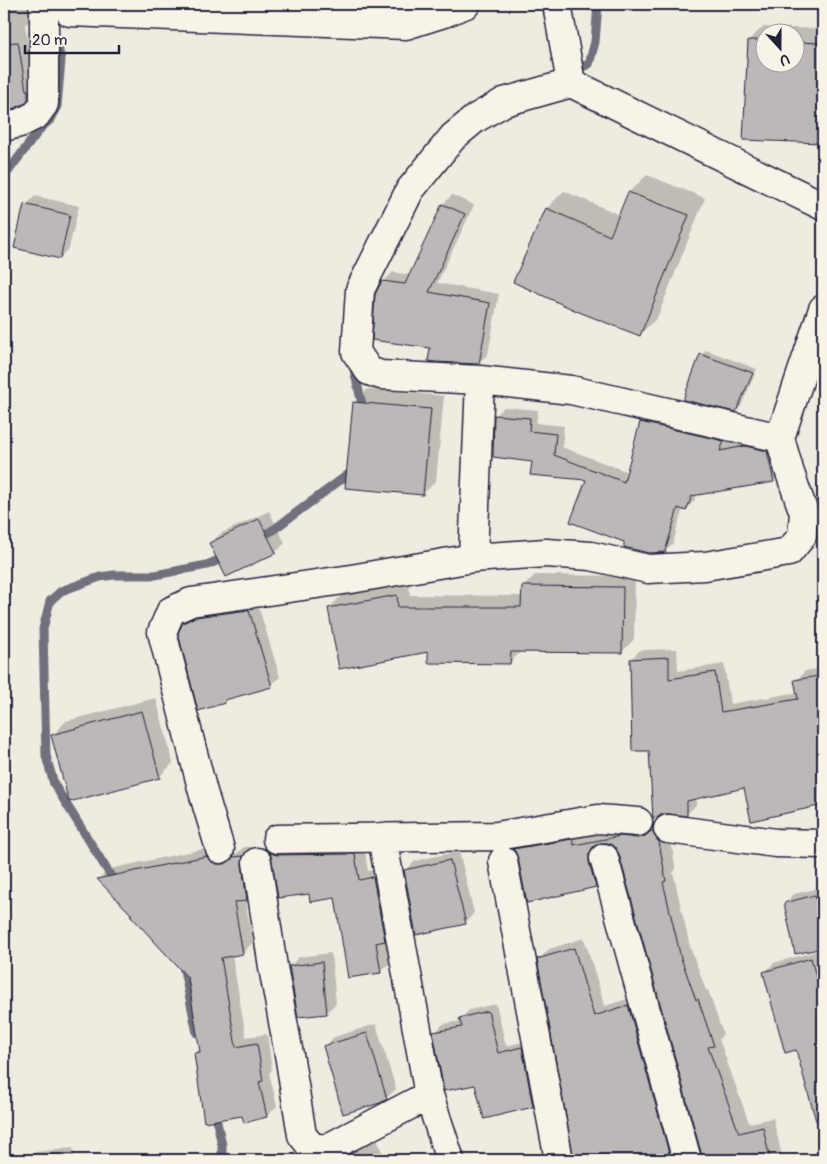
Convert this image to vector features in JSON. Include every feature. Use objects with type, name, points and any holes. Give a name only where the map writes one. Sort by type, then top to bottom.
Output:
[{"type":"street","points":[[4,127],[20,123],[36,115],[44,104],[43,4]]},
{"type":"street","points":[[70,12],[406,25],[466,4]]},
{"type":"street","points":[[557,4],[571,83]]},
{"type":"street","points":[[780,438],[571,390],[480,380],[381,375],[369,371],[356,352],[360,290],[410,190],[453,137],[476,118],[504,102],[571,83],[823,206]]},
{"type":"street","points":[[220,849],[203,792],[162,632],[171,610],[191,602],[351,579],[473,558],[546,553],[591,556],[648,569],[705,566],[789,552],[802,536],[804,513],[780,438],[816,352],[823,308]]},
{"type":"street","points":[[473,558],[480,380]]},
{"type":"street","points":[[277,839],[496,836],[598,819],[638,822]]},
{"type":"street","points":[[668,829],[776,843],[823,844]]},
{"type":"street","points":[[382,837],[428,1095],[450,1160]]},
{"type":"street","points":[[604,858],[687,1160]]},
{"type":"street","points":[[503,861],[559,1160]]},
{"type":"street","points":[[258,862],[273,967],[302,1136],[310,1145],[324,1150],[428,1095]]},
{"type":"building","points":[[748,40],[754,40],[754,72],[804,72],[804,42],[823,43],[823,143],[743,140]]},
{"type":"building","points":[[18,42],[26,90],[28,90],[28,99],[26,103],[4,111],[4,43]]},
{"type":"building","points":[[628,192],[689,215],[640,336],[579,312],[513,282],[546,208],[610,236]]},
{"type":"building","points":[[24,204],[70,215],[60,259],[14,248]]},
{"type":"building","points":[[442,204],[465,214],[429,292],[490,303],[479,364],[428,361],[430,348],[372,340],[375,294],[382,281],[405,284]]},
{"type":"building","points":[[700,354],[753,373],[736,412],[683,400]]},
{"type":"building","points":[[353,402],[431,409],[423,495],[345,488]]},
{"type":"building","points":[[494,415],[530,418],[529,431],[556,434],[554,455],[624,482],[640,422],[724,441],[720,451],[745,446],[767,451],[774,482],[692,496],[686,511],[678,508],[665,552],[649,553],[624,547],[624,542],[570,522],[586,480],[530,475],[532,462],[493,457]]},
{"type":"building","points":[[259,519],[276,553],[226,577],[209,543]]},
{"type":"building","points":[[522,586],[623,587],[622,653],[511,652],[510,664],[428,663],[428,652],[339,669],[328,608],[397,595],[398,607],[521,607]]},
{"type":"building","points":[[249,610],[272,687],[225,700],[225,703],[198,711],[178,633],[183,623],[195,617]]},
{"type":"building","points":[[669,657],[669,679],[715,672],[721,712],[798,699],[794,680],[819,676],[823,695],[823,805],[751,821],[744,788],[687,801],[687,816],[662,814],[653,818],[649,751],[632,751],[630,659]]},
{"type":"building","points":[[142,711],[160,778],[69,802],[51,735]]},
{"type":"building","points":[[653,831],[659,842],[666,881],[663,882],[681,958],[696,1000],[698,999],[714,1046],[708,1047],[739,1133],[763,1127],[770,1160],[702,1160],[619,854],[615,847],[608,843],[600,843],[593,847],[589,854],[589,862],[596,887],[527,903],[518,858],[513,849],[572,839],[574,845],[621,836],[637,838],[645,836]]},
{"type":"building","points":[[270,853],[277,855],[355,854],[359,880],[373,877],[385,941],[376,943],[381,973],[348,978],[335,898],[310,902],[309,894],[278,898]]},
{"type":"building","points":[[207,856],[210,861],[217,864],[225,864],[233,857],[243,856],[242,864],[247,901],[234,902],[243,954],[221,958],[236,1047],[257,1043],[263,1081],[259,1082],[267,1117],[244,1123],[242,1116],[204,1122],[194,1053],[200,1052],[188,978],[97,879]]},
{"type":"building","points":[[450,860],[466,924],[416,935],[404,870]]},
{"type":"building","points":[[815,895],[823,932],[823,948],[795,954],[784,903]]},
{"type":"building","points":[[574,948],[594,1016],[628,1005],[671,1160],[574,1160],[537,959]]},
{"type":"building","points":[[811,958],[823,1004],[823,1120],[816,1121],[796,1050],[785,1053],[763,972]]},
{"type":"building","points":[[322,962],[327,1014],[298,1017],[289,966]]},
{"type":"building","points":[[488,1011],[498,1053],[522,1047],[533,1107],[484,1119],[475,1085],[444,1091],[433,1032],[462,1027],[459,1018]]},
{"type":"building","points":[[367,1033],[387,1099],[380,1103],[343,1114],[323,1046]]},
{"type":"waterway","points":[[572,71],[589,64],[595,42],[598,4]]},
{"type":"waterway","points":[[4,177],[40,129],[51,119],[57,106],[61,60],[55,34]]},
{"type":"waterway","points":[[353,365],[364,413]]},
{"type":"waterway","points":[[257,539],[273,530],[350,473],[352,469]]},
{"type":"waterway","points":[[117,886],[54,784],[46,756],[43,629],[50,601],[61,591],[100,577],[155,575],[207,565],[228,556]]},
{"type":"waterway","points":[[183,965],[197,1033]]},
{"type":"waterway","points":[[214,1109],[222,1145],[222,1160]]}]
